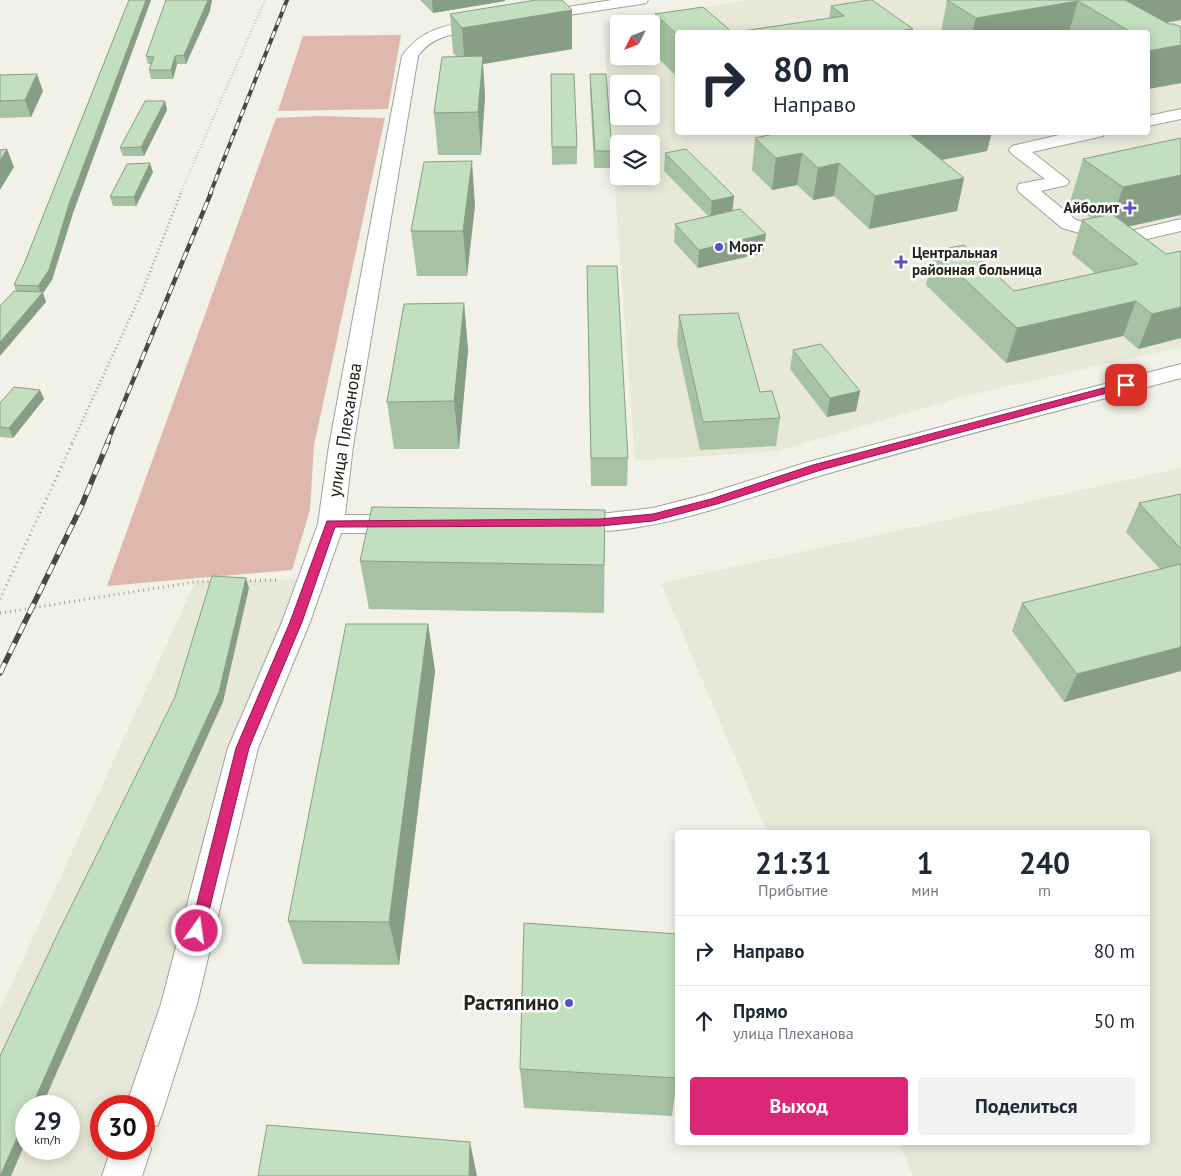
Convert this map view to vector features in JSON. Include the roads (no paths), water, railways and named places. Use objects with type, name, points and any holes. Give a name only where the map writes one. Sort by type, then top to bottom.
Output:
[{"type":"street","points":[[520,19],[641,0]]},
{"type":"street","name":"улица Плеханова","points":[[149,1095],[179,1004],[243,748],[296,622],[330,524],[342,436],[410,56],[420,42],[434,36],[463,28],[501,22]]},
{"type":"street","points":[[1155,120],[1181,114]]},
{"type":"street","points":[[1155,120],[1181,128]]},
{"type":"street","points":[[1060,181],[1018,150],[1085,135]]},
{"type":"street","points":[[1078,176],[1026,188],[1069,224],[1121,239],[1181,225]]},
{"type":"street","points":[[541,523],[600,522],[653,517],[714,501],[817,468],[1181,371]]},
{"type":"street","points":[[330,524],[435,524]]},
{"type":"street","points":[[122,1176],[127,1160]]},
{"type":"railway","points":[[210,194],[287,0]]},
{"type":"railway","points":[[107,443],[211,193]]},
{"type":"railway","points":[[0,673],[81,507],[108,442]]},
{"type":"place","name":"Айболит","points":[[1130,208]]},
{"type":"place","name":"Морг","points":[[719,247]]},
{"type":"place","name":"Центральная районная больница","points":[[901,262]]},
{"type":"place","name":"Растяпино","points":[[569,1003]]}]
